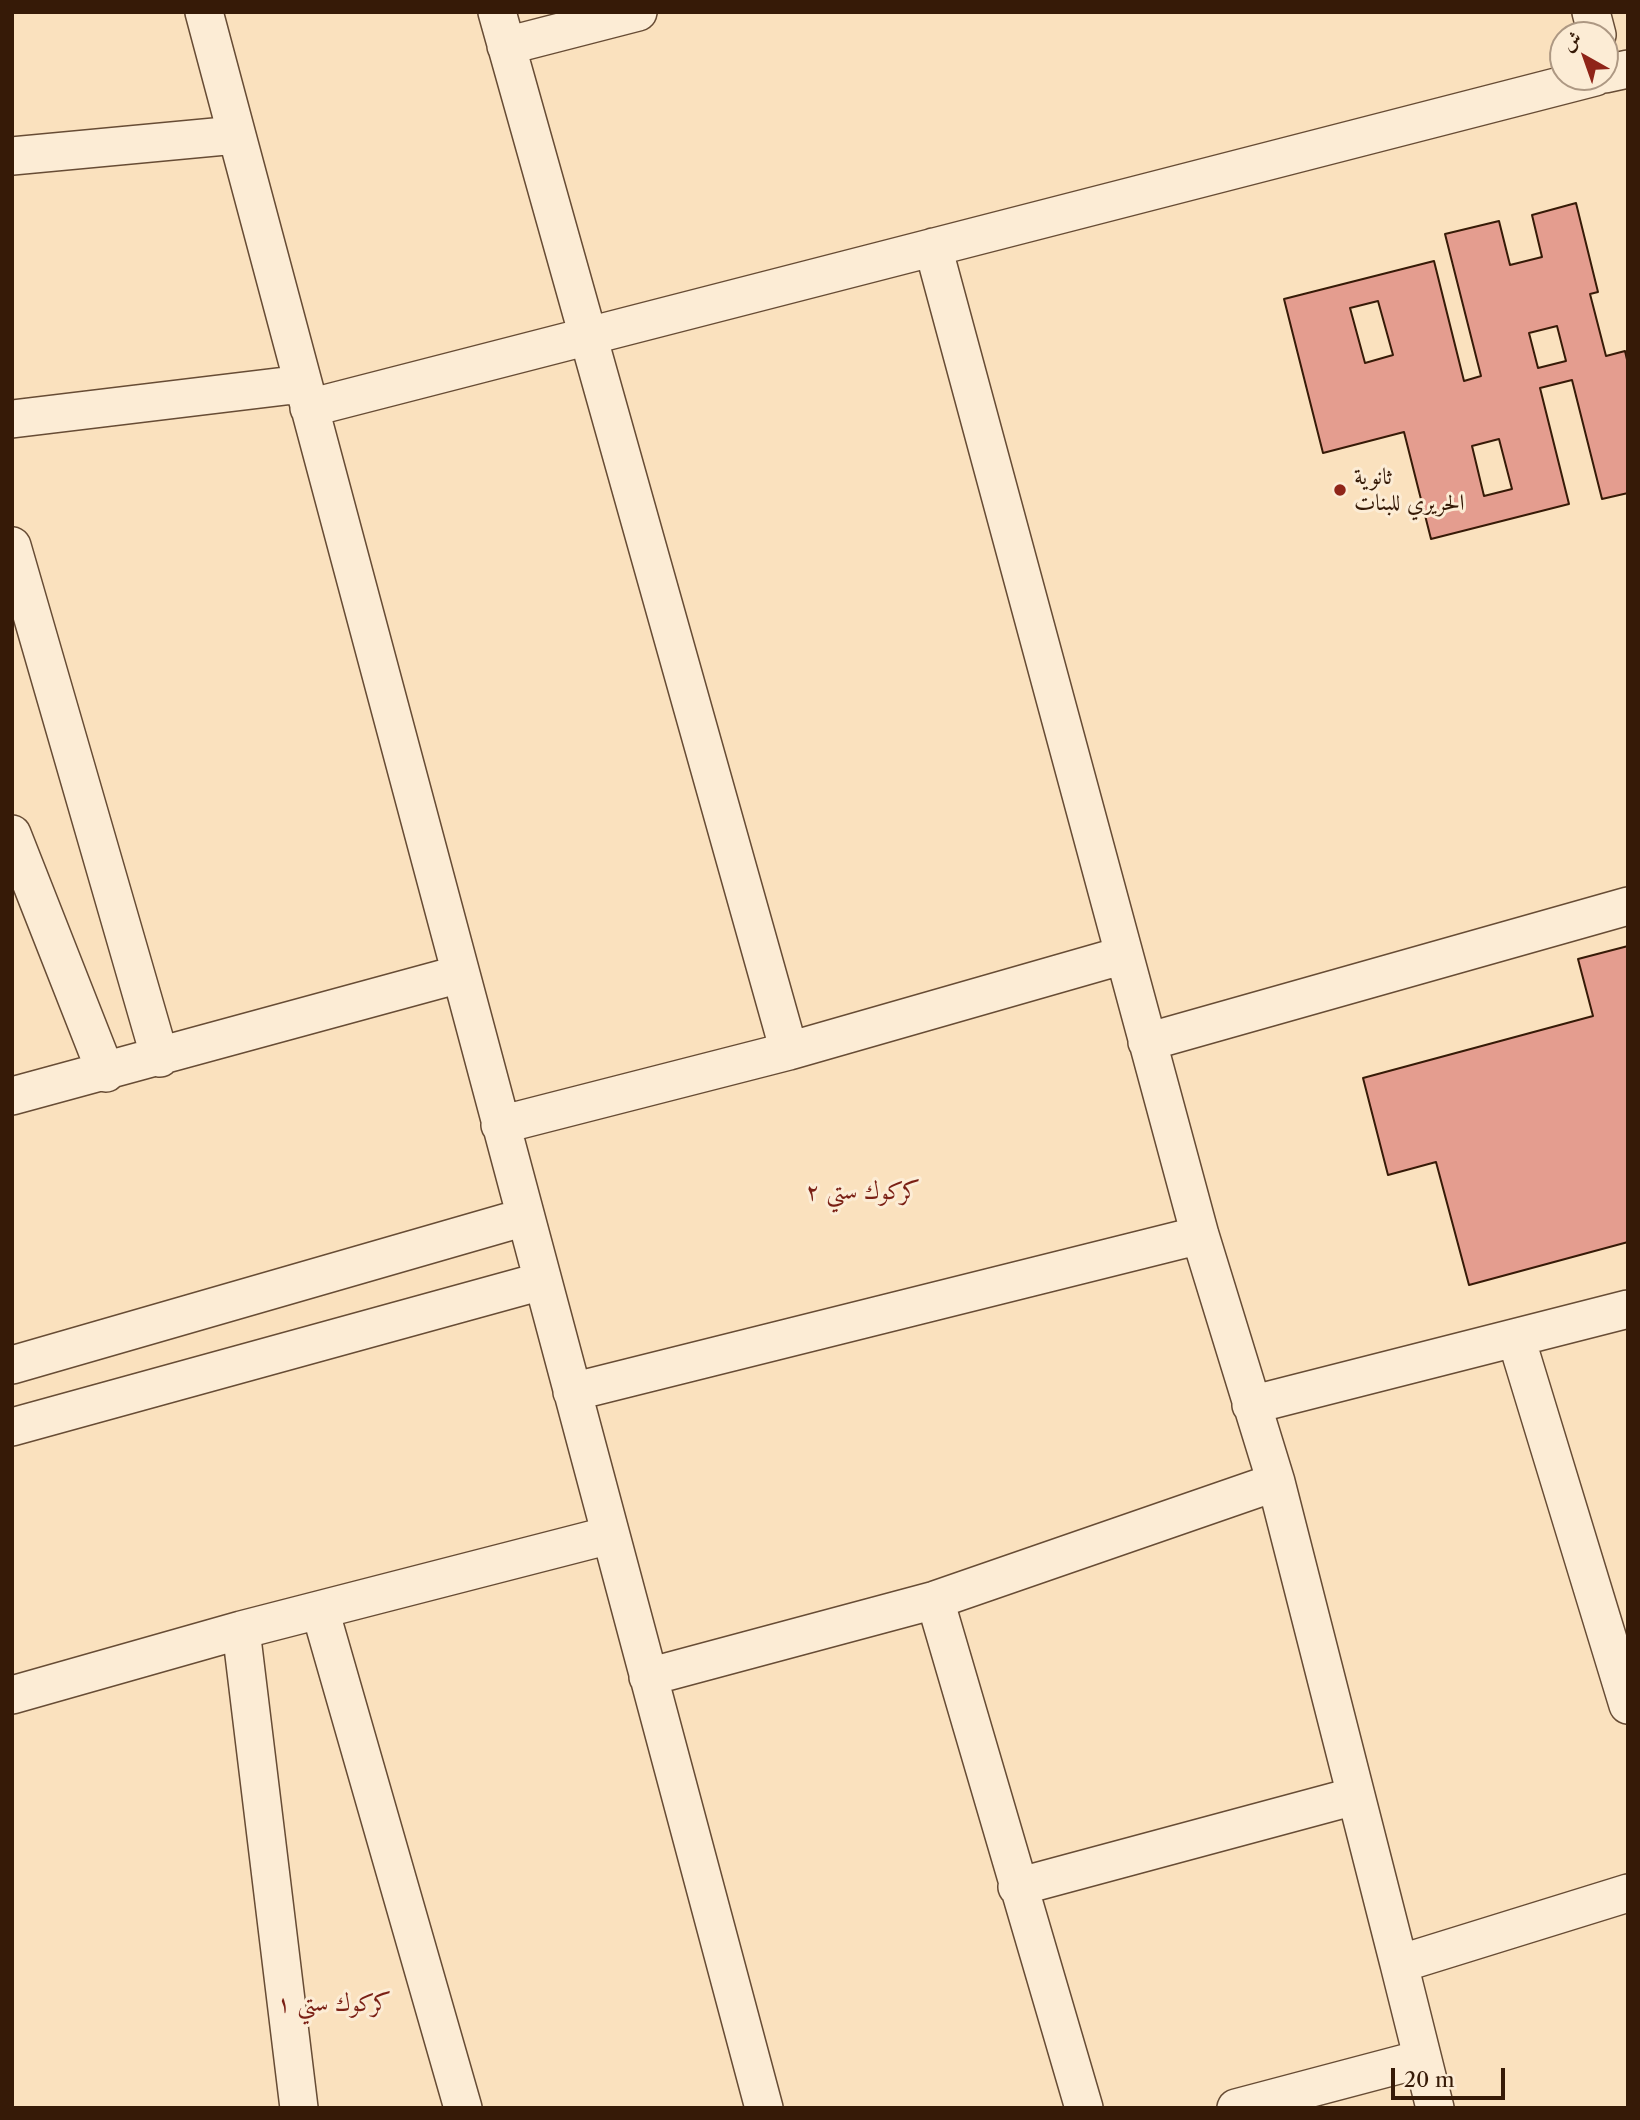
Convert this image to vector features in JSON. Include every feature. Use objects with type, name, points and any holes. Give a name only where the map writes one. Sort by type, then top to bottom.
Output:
[{"type":"street","points":[[204,12],[764,2108]]},
{"type":"street","points":[[638,12],[502,29],[789,1051]]},
{"type":"street","points":[[12,419],[306,396],[588,336],[1549,86]]},
{"type":"street","points":[[12,156],[236,135]]},
{"type":"street","points":[[933,247],[1199,1236],[1276,1482],[1421,2059],[1436,2108]]},
{"type":"street","points":[[12,547],[160,1058]]},
{"type":"street","points":[[12,834],[106,1073]]},
{"type":"street","points":[[1147,1042],[1628,906]]},
{"type":"street","points":[[500,1125],[789,1051],[1124,956]]},
{"type":"street","points":[[12,1097],[460,974]]},
{"type":"street","points":[[12,1365],[525,1217]]},
{"type":"street","points":[[572,1392],[1199,1236]]},
{"type":"street","points":[[12,1427],[542,1281]]},
{"type":"street","points":[[1251,1405],[1628,1309]]},
{"type":"street","points":[[1516,1338],[1628,1705]]},
{"type":"street","points":[[648,1677],[935,1600],[1276,1482]]},
{"type":"street","points":[[12,1695],[241,1630],[610,1535]]},
{"type":"street","points":[[935,1600],[1084,2108]]},
{"type":"street","points":[[320,1610],[463,2108]]},
{"type":"street","points":[[241,1630],[299,2108]]},
{"type":"street","points":[[1017,1887],[1355,1796]]},
{"type":"street","points":[[1399,1964],[1628,1893]]},
{"type":"street","points":[[1236,2108],[1421,2059]]},
{"type":"building","name":"ثانوية الحريري للبنات","points":[[1576,203],[1598,292],[1590,294],[1606,356],[1625,351],[1628,364],[1628,493],[1602,499],[1572,380],[1540,388],[1569,504],[1431,539],[1404,432],[1323,453],[1284,299],[1434,261],[1464,381],[1481,376],[1445,234],[1499,221],[1510,265],[1542,257],[1532,215]],"holes":[[[1378,301],[1393,355],[1365,363],[1350,308]],[[1557,326],[1566,361],[1538,368],[1529,333]],[[1499,439],[1512,489],[1484,496],[1472,446]]]},
{"type":"building","points":[[1628,946],[1628,1242],[1469,1285],[1436,1162],[1388,1175],[1363,1078],[1593,1016],[1578,959]]},
{"type":"place","name":"ثانوية الحريري للبنات","points":[[1340,490]]},
{"type":"district","name":"كركوك ستي ٢","points":[[863,1192]]},
{"type":"district","name":"كركوك ستي ١","points":[[334,2004]]}]
